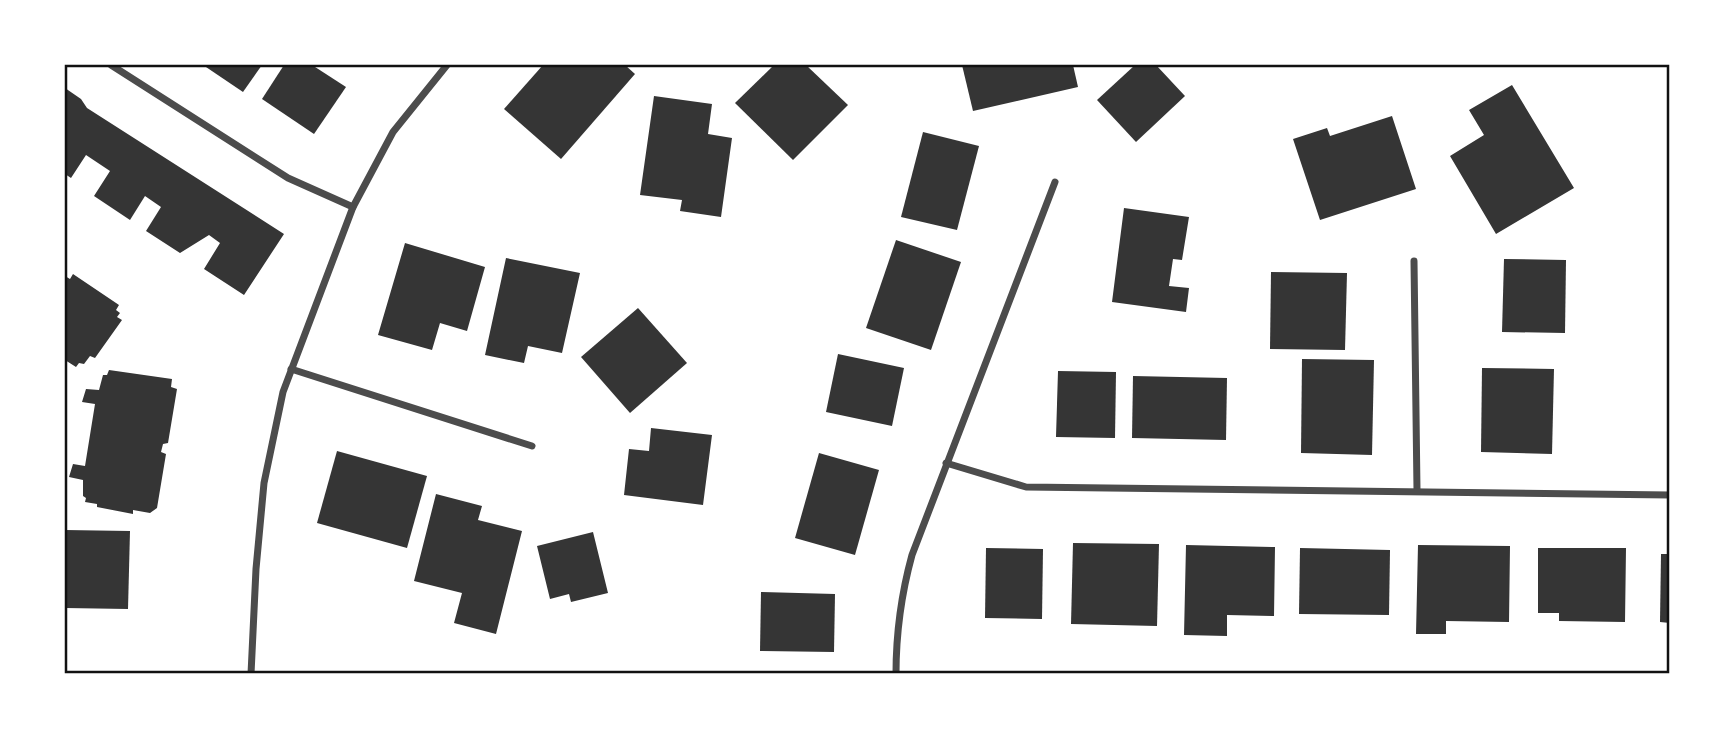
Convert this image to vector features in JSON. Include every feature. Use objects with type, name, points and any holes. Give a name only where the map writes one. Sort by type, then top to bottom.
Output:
[{"type":"street","points":[[111,65],[288,178],[353,207]]},
{"type":"street","points":[[251,674],[256,569],[264,482],[283,392],[353,207],[393,132],[447,65]]},
{"type":"street","points":[[895,674],[902,592],[912,555],[1055,182]]},
{"type":"street","points":[[1414,261],[1417,490]]},
{"type":"street","points":[[291,369],[532,446]]},
{"type":"street","points":[[946,463],[1026,487],[1670,495]]},
{"type":"building","points":[[203,65],[262,65],[243,92]]},
{"type":"building","points":[[284,65],[312,65],[346,87],[314,134],[262,99]]},
{"type":"building","points":[[543,65],[625,65],[635,74],[561,159],[504,109]]},
{"type":"building","points":[[774,65],[806,65],[848,105],[793,160],[735,103]]},
{"type":"building","points":[[962,65],[1073,65],[1078,87],[973,111]]},
{"type":"building","points":[[1135,65],[1156,65],[1185,96],[1136,142],[1097,100]]},
{"type":"building","points":[[1512,85],[1574,188],[1496,234],[1450,156],[1484,135],[1469,110]]},
{"type":"building","points":[[65,88],[81,99],[87,108],[284,234],[244,295],[204,269],[220,243],[209,235],[180,253],[146,231],[161,207],[145,196],[130,220],[94,196],[110,171],[86,155],[71,178],[65,174]]},
{"type":"building","points":[[654,96],[712,104],[708,134],[732,138],[721,217],[680,211],[682,200],[640,195]]},
{"type":"building","points":[[1392,116],[1416,189],[1320,220],[1293,139],[1327,128],[1330,136]]},
{"type":"building","points":[[923,132],[979,146],[957,230],[901,217]]},
{"type":"building","points":[[1124,208],[1189,217],[1182,260],[1173,259],[1169,286],[1189,288],[1186,312],[1112,302]]},
{"type":"building","points":[[896,240],[961,262],[931,350],[866,328]]},
{"type":"building","points":[[405,243],[485,267],[467,331],[440,323],[432,350],[378,335]]},
{"type":"building","points":[[506,258],[580,273],[562,353],[528,346],[524,363],[485,355]]},
{"type":"building","points":[[1504,259],[1566,260],[1565,333],[1502,332]]},
{"type":"building","points":[[1271,272],[1347,273],[1345,350],[1270,349]]},
{"type":"building","points":[[73,274],[119,305],[116,310],[120,313],[117,317],[122,320],[95,358],[90,356],[84,364],[79,363],[76,367],[65,360],[65,276],[70,279]]},
{"type":"building","points":[[638,308],[687,363],[630,413],[581,357]]},
{"type":"building","points":[[838,354],[904,368],[892,426],[826,412]]},
{"type":"building","points":[[1302,359],[1374,360],[1372,455],[1301,453]]},
{"type":"building","points":[[1482,368],[1554,369],[1552,454],[1481,452]]},
{"type":"building","points":[[109,370],[172,379],[171,387],[177,389],[168,443],[163,444],[161,452],[166,454],[157,508],[150,513],[133,510],[133,514],[85,502],[83,480],[69,477],[73,464],[85,466],[95,404],[82,402],[86,389],[99,390],[103,375],[107,375]]},
{"type":"building","points":[[1058,371],[1116,372],[1115,438],[1056,437]]},
{"type":"building","points":[[1133,376],[1227,378],[1226,440],[1132,438]]},
{"type":"building","points":[[651,428],[712,435],[703,505],[624,495],[629,449],[649,451]]},
{"type":"building","points":[[337,451],[427,476],[407,548],[317,523]]},
{"type":"building","points":[[819,453],[879,470],[855,555],[795,538]]},
{"type":"building","points":[[436,494],[482,506],[478,520],[522,531],[496,634],[454,623],[462,593],[414,581]]},
{"type":"building","points":[[65,530],[130,531],[128,609],[65,608]]},
{"type":"building","points":[[593,532],[608,593],[571,602],[569,594],[550,599],[537,546]]},
{"type":"building","points":[[1073,543],[1159,544],[1157,626],[1071,624]]},
{"type":"building","points":[[1186,545],[1275,547],[1274,616],[1227,615],[1227,636],[1184,635]]},
{"type":"building","points":[[1418,545],[1510,546],[1509,622],[1446,621],[1446,634],[1416,634]]},
{"type":"building","points":[[986,548],[1043,549],[1042,619],[985,618]]},
{"type":"building","points":[[1300,548],[1390,550],[1389,615],[1299,614]]},
{"type":"building","points":[[1538,548],[1626,548],[1625,622],[1559,621],[1559,613],[1538,613]]},
{"type":"building","points":[[1661,554],[1670,554],[1670,623],[1660,622]]},
{"type":"building","points":[[761,592],[835,594],[834,652],[760,651]]}]
